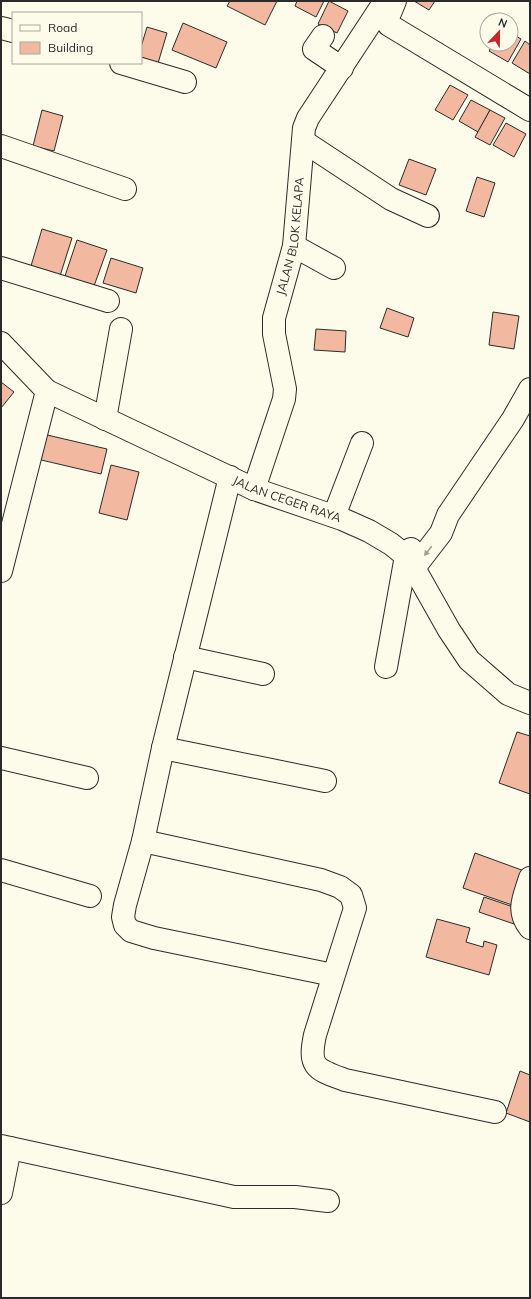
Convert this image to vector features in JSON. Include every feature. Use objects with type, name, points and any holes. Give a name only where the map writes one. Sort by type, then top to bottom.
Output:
[{"type":"street","name":"JALAN BLOK KELAPA","points":[[254,488],[284,399],[285,389],[274,334],[274,318],[294,246],[304,128],[308,118],[385,1]]},
{"type":"street","points":[[395,1],[388,18],[389,25],[530,110]]},
{"type":"street","points":[[1,28],[12,31]]},
{"type":"street","points":[[323,36],[314,49],[342,68]]},
{"type":"street","points":[[124,64],[185,82]]},
{"type":"street","points":[[303,141],[391,200],[428,216]]},
{"type":"street","points":[[1,146],[125,189]]},
{"type":"street","points":[[294,246],[334,268]]},
{"type":"street","points":[[1,268],[108,301]]},
{"type":"street","points":[[105,419],[120,329]]},
{"type":"street","name":"JALAN CEGER RAYA","points":[[1,343],[47,392],[254,488],[334,516],[369,531],[407,566],[469,660],[508,694],[530,703]]},
{"type":"street","points":[[386,667],[407,566],[441,534],[448,515],[513,419],[530,389]]},
{"type":"street","points":[[1,571],[4,545],[47,392]]},
{"type":"street","points":[[334,516],[362,443]]},
{"type":"street","points":[[230,477],[163,748],[143,841],[124,905],[123,917],[125,925],[131,932],[333,975]]},
{"type":"street","points":[[185,657],[263,674]]},
{"type":"street","points":[[163,748],[325,781]]},
{"type":"street","points":[[1,758],[87,778]]},
{"type":"street","points":[[143,841],[321,880],[340,887],[351,895],[355,908],[333,975],[311,1052],[314,1064],[324,1072],[345,1080],[495,1112]]},
{"type":"street","points":[[1,870],[90,896]]},
{"type":"street","points":[[528,884],[521,913],[530,928]]},
{"type":"street","points":[[2,1192],[6,1147],[234,1197],[295,1197],[328,1201]]},
{"type":"building","points":[[230,1],[277,1],[265,25],[227,6]]},
{"type":"building","points":[[297,1],[324,1],[316,17],[295,6]]},
{"type":"building","points":[[329,1],[348,11],[337,33],[318,24]]},
{"type":"building","points":[[414,1],[435,1],[429,10]]},
{"type":"building","points":[[183,23],[227,42],[216,68],[172,50]]},
{"type":"building","points":[[147,27],[167,33],[156,70],[142,63],[142,44]]},
{"type":"building","points":[[525,41],[530,45],[530,74],[512,63]]},
{"type":"building","points":[[491,52],[514,52],[508,62]]},
{"type":"building","points":[[450,85],[468,95],[453,120],[435,110]]},
{"type":"building","points":[[471,100],[490,110],[478,132],[459,121]]},
{"type":"building","points":[[42,110],[63,116],[54,151],[33,146]]},
{"type":"building","points":[[490,110],[505,118],[490,145],[475,137]]},
{"type":"building","points":[[506,123],[526,134],[514,157],[493,145]]},
{"type":"building","points":[[409,159],[436,169],[426,195],[399,185]]},
{"type":"building","points":[[477,177],[495,183],[484,217],[466,211]]},
{"type":"building","points":[[42,229],[72,238],[60,276],[31,266]]},
{"type":"building","points":[[77,240],[107,250],[94,286],[65,276]]},
{"type":"building","points":[[111,258],[143,268],[136,293],[103,283]]},
{"type":"building","points":[[387,308],[414,318],[408,337],[380,328]]},
{"type":"building","points":[[493,312],[519,316],[514,349],[489,345]]},
{"type":"building","points":[[316,329],[346,331],[345,352],[314,350]]},
{"type":"building","points":[[1,382],[14,392],[1,408]]},
{"type":"building","points":[[43,434],[107,449],[101,474],[37,459]]},
{"type":"building","points":[[111,465],[139,472],[127,520],[99,513]]},
{"type":"building","points":[[517,732],[530,736],[530,794],[499,783]]},
{"type":"building","points":[[475,853],[527,872],[515,906],[463,888]]},
{"type":"building","points":[[484,897],[519,909],[514,924],[479,912]]},
{"type":"building","points":[[437,919],[470,928],[466,942],[483,947],[484,941],[497,945],[489,975],[426,957]]},
{"type":"building","points":[[520,1071],[530,1075],[530,1122],[506,1113]]}]
